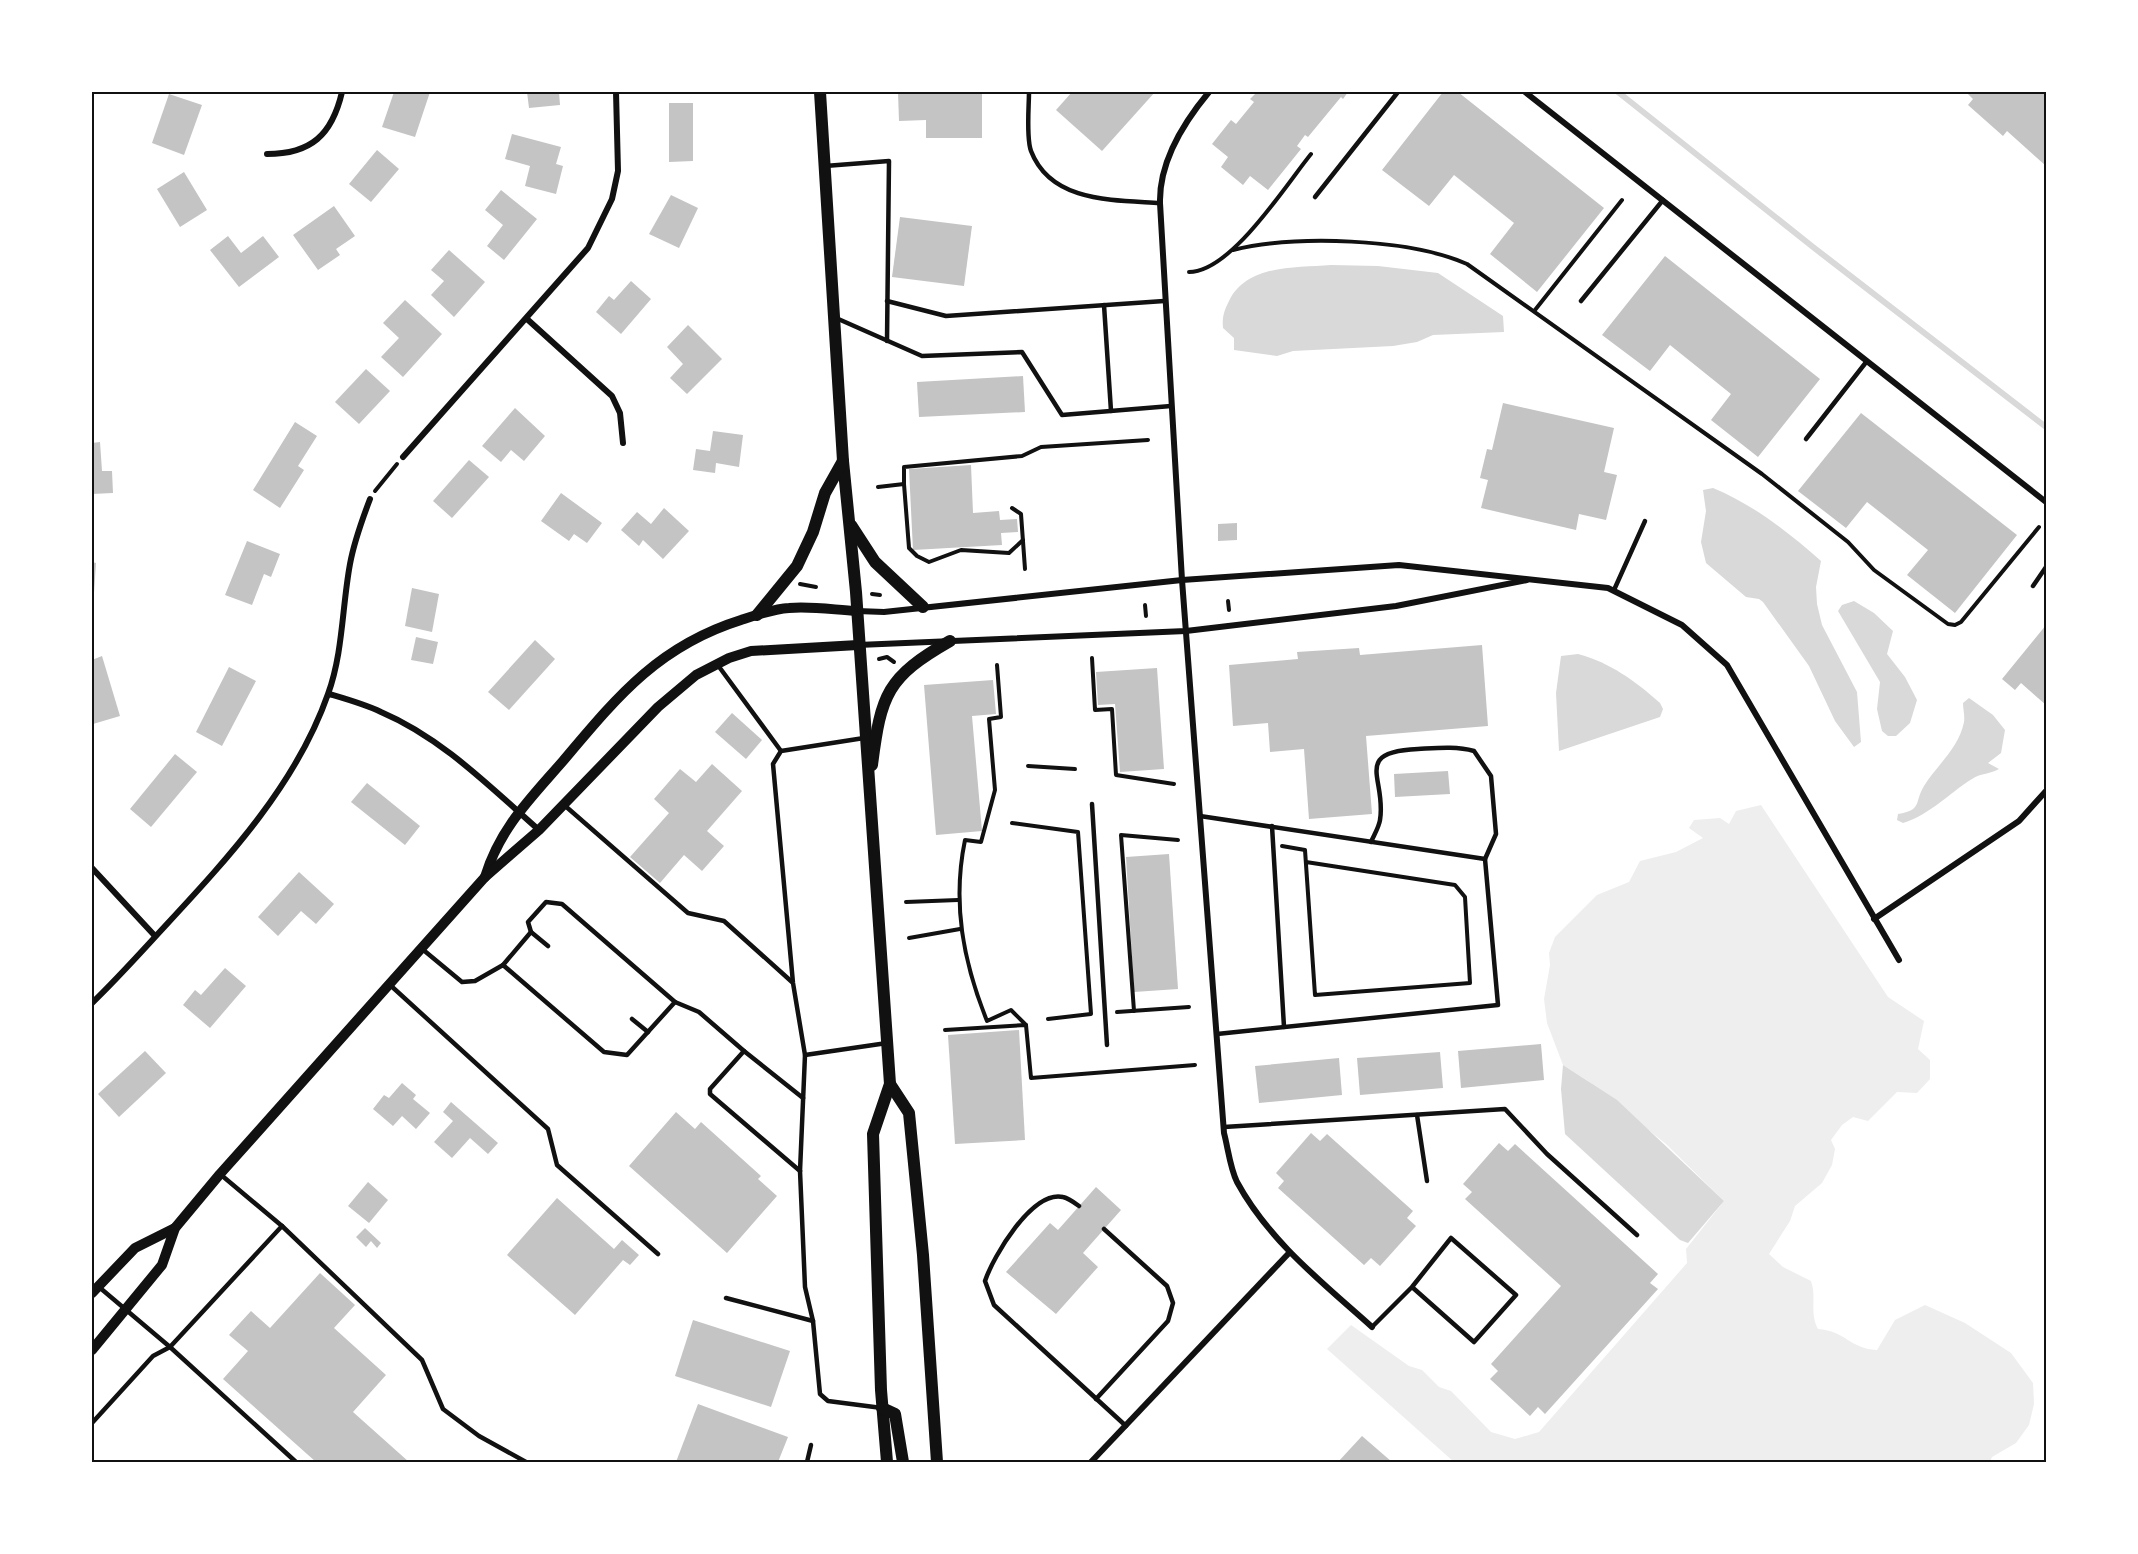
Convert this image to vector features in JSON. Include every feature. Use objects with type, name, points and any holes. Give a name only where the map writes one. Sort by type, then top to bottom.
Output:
[{"type":"main road","points":[[819,92],[836,318],[843,461],[858,645],[871,737],[869,793],[890,1084],[873,1134],[882,1408],[887,1462]]},
{"type":"main road","points":[[757,615],[797,566],[809,541],[825,493],[843,461]]},
{"type":"main road","points":[[849,522],[875,562],[923,607]]},
{"type":"main road","points":[[871,737],[883,702],[891,687],[919,659],[950,641]]},
{"type":"main road","points":[[890,1084],[909,1113],[937,1462]]},
{"type":"main road","points":[[882,1408],[895,1414],[898,1421],[903,1462]]},
{"type":"street","points":[[267,154],[290,154],[305,149],[320,138],[331,122],[342,92]]},
{"type":"street","points":[[403,457],[527,320],[588,248],[612,199],[619,150],[616,92]]},
{"type":"street","points":[[1209,92],[1193,111],[1176,142],[1164,170],[1160,203],[1182,580],[1224,1127],[1236,1180],[1262,1219],[1289,1252],[1372,1327]]},
{"type":"street","points":[[1525,92],[2046,502]]},
{"type":"street","points":[[527,320],[612,396],[620,413],[623,443]]},
{"type":"street","points":[[92,1004],[198,890],[264,812],[307,744],[329,694],[336,663],[350,563],[359,527],[370,499]]},
{"type":"street","points":[[485,877],[501,836],[519,812],[638,676],[688,640],[757,615],[803,607],[884,612],[1182,580],[1399,565],[1614,590],[1682,625],[1727,665],[1899,960]]},
{"type":"street","points":[[92,1350],[162,1265],[175,1228],[220,1174],[421,948],[485,877],[539,830],[657,707],[696,675],[751,651],[1186,631],[1396,606],[1534,579]]},
{"type":"street","points":[[329,694],[382,712],[445,749],[539,830]]},
{"type":"street","points":[[1875,919],[2019,821],[2046,791]]},
{"type":"street","points":[[92,868],[155,936]]},
{"type":"street","points":[[95,1290],[135,1248],[175,1228]]},
{"type":"street","points":[[1091,1462],[1289,1252]]},
{"type":"lane","points":[[1029,92],[1030,150],[1042,171],[1068,191],[1101,199],[1160,203]]},
{"type":"lane","points":[[1315,197],[1398,92]]},
{"type":"lane","points":[[825,166],[889,161],[887,340]]},
{"type":"lane","points":[[1581,301],[1663,200]]},
{"type":"lane","points":[[887,301],[946,316],[1164,301]]},
{"type":"lane","points":[[1104,305],[1111,411]]},
{"type":"lane","points":[[836,318],[922,356],[1022,352],[1062,415],[1171,406]]},
{"type":"lane","points":[[1806,439],[1868,361]]},
{"type":"lane","points":[[1614,590],[1645,521]]},
{"type":"lane","points":[[2033,586],[2046,567]]},
{"type":"lane","points":[[717,664],[781,752]]},
{"type":"lane","points":[[871,737],[781,752],[773,764],[793,983],[805,1055],[800,1171],[806,1287],[813,1321],[820,1394],[828,1401],[882,1408]]},
{"type":"lane","points":[[1217,1034],[1498,1005],[1485,859],[1496,834],[1491,776],[1481,758],[1474,751],[1462,747],[1394,750],[1382,756],[1376,769],[1380,821],[1371,842]]},
{"type":"lane","points":[[563,804],[688,913],[724,921],[793,983]]},
{"type":"lane","points":[[1092,804],[1107,1046]]},
{"type":"lane","points":[[1200,816],[1485,859]]},
{"type":"lane","points":[[1272,826],[1284,1027]]},
{"type":"lane","points":[[548,946],[531,932],[528,922],[546,902],[562,904],[675,1002],[699,1012],[803,1098]]},
{"type":"lane","points":[[421,948],[462,982],[475,981],[502,965],[531,932]]},
{"type":"lane","points":[[502,965],[604,1052],[627,1055],[675,1002]]},
{"type":"lane","points":[[389,984],[548,1129],[557,1165],[658,1254]]},
{"type":"lane","points":[[632,1019],[648,1032]]},
{"type":"lane","points":[[805,1055],[887,1043]]},
{"type":"lane","points":[[744,1051],[710,1089],[710,1094],[800,1171]]},
{"type":"lane","points":[[1224,1127],[1505,1109],[1547,1154],[1637,1235]]},
{"type":"lane","points":[[1417,1115],[1426,1181]]},
{"type":"lane","points":[[220,1174],[282,1226],[422,1360],[443,1409],[479,1436],[526,1462]]},
{"type":"lane","points":[[1079,1206],[1063,1197],[1051,1197],[1029,1213],[1006,1237],[992,1260],[984,1281],[988,1295],[1006,1316],[1126,1426]]},
{"type":"lane","points":[[92,1423],[153,1356],[170,1347],[282,1226]]},
{"type":"lane","points":[[1096,1399],[1168,1321],[1173,1303],[1167,1286],[1104,1229]]},
{"type":"lane","points":[[1372,1327],[1412,1287],[1451,1238],[1516,1295],[1474,1342],[1412,1287]]},
{"type":"lane","points":[[95,1290],[126,1309],[296,1462]]},
{"type":"lane","points":[[726,1298],[813,1321]]},
{"type":"lane","points":[[807,1462],[812,1445]]},
{"type":"path","points":[[1189,272],[1199,272],[1212,266],[1233,250],[1311,154]]},
{"type":"path","points":[[1535,310],[1622,200]]},
{"type":"path","points":[[1233,250],[1254,245],[1310,241],[1393,245],[1447,255],[1467,264],[1535,310],[1762,474],[1848,542],[1874,570],[1948,624],[1955,625],[1961,622],[2039,527]]},
{"type":"path","points":[[1023,540],[1009,553],[1000,555],[961,550],[929,562],[917,556],[909,548],[907,538],[904,467],[1022,456],[1041,447],[1148,440]]},
{"type":"path","points":[[370,499],[382,480],[403,457]]},
{"type":"path","points":[[878,487],[904,484]]},
{"type":"path","points":[[1012,508],[1021,514],[1025,569]]},
{"type":"path","points":[[796,582],[803,586],[816,587]]},
{"type":"path","points":[[803,586],[803,595]]},
{"type":"path","points":[[880,595],[885,590]]},
{"type":"path","points":[[872,594],[880,595]]},
{"type":"path","points":[[880,595],[882,601]]},
{"type":"path","points":[[1228,601],[1229,610]]},
{"type":"path","points":[[1145,605],[1146,616]]},
{"type":"path","points":[[879,659],[887,657],[895,662]]},
{"type":"path","points":[[1092,658],[1095,710],[1112,709],[1116,775],[1174,784]]},
{"type":"path","points":[[997,665],[1001,717],[989,719],[995,790],[981,842],[965,840],[959,867],[958,900],[960,929],[970,973],[987,1021],[1011,1010],[1026,1025],[1031,1078],[1195,1065]]},
{"type":"path","points":[[1028,766],[1075,770]]},
{"type":"path","points":[[1012,823],[1078,832],[1091,1014],[1048,1019]]},
{"type":"path","points":[[1134,1011],[1121,835],[1178,840]]},
{"type":"path","points":[[1282,846],[1305,850],[1315,995],[1470,983],[1465,897],[1461,889],[1455,885],[1306,862]]},
{"type":"path","points":[[906,902],[958,900]]},
{"type":"path","points":[[909,938],[960,929]]},
{"type":"path","points":[[1117,1012],[1189,1007]]},
{"type":"path","points":[[945,1030],[1026,1025]]},
{"type":"shaded area","points":[[1331,265],[1378,266],[1438,273],[1503,316],[1504,332],[1433,335],[1417,342],[1393,346],[1293,351],[1277,356],[1234,350],[1234,338],[1223,328],[1223,321],[1227,305],[1237,289],[1248,280],[1274,270]]},
{"type":"shaded area","points":[[1713,488],[1743,502],[1770,520],[1821,561],[1816,587],[1822,625],[1857,692],[1861,742],[1854,747],[1835,721],[1809,666],[1763,602],[1746,597],[1706,563],[1701,542],[1706,511],[1703,490]]},
{"type":"shaded area","points":[[1854,601],[1874,613],[1893,631],[1887,654],[1905,677],[1917,700],[1910,723],[1896,736],[1888,736],[1882,731],[1877,709],[1880,682],[1838,611],[1842,605]]},
{"type":"shaded area","points":[[1578,654],[1601,662],[1641,687],[1660,703],[1663,709],[1660,717],[1559,751],[1556,693],[1561,656]]},
{"type":"shaded area","points":[[1969,698],[1993,715],[2005,730],[2001,753],[1988,763],[1999,769],[1972,779],[1931,809],[1913,819],[1903,823],[1897,820],[1898,814],[1915,808],[1924,786],[1957,740],[1964,722],[1963,703]]},
{"type":"shaded area","points":[[1761,805],[1888,997],[1924,1021],[1918,1049],[1930,1060],[1930,1079],[1917,1093],[1897,1092],[1868,1121],[1853,1117],[1842,1125],[1831,1140],[1835,1149],[1832,1165],[1822,1183],[1795,1206],[1790,1221],[1769,1254],[1783,1267],[1811,1281],[1814,1317],[1818,1329],[1835,1333],[1860,1347],[1877,1350],[1895,1320],[1925,1305],[1965,1323],[2011,1353],[2033,1383],[2034,1404],[2029,1425],[2016,1443],[1992,1457],[1990,1462],[1454,1462],[1327,1349],[1351,1325],[1409,1366],[1422,1370],[1439,1387],[1451,1391],[1491,1432],[1515,1439],[1539,1432],[1687,1263],[1686,1249],[1724,1201],[1666,1144],[1588,1081],[1563,1065],[1547,1023],[1544,999],[1550,965],[1549,953],[1555,937],[1597,895],[1629,882],[1640,861],[1676,852],[1703,838],[1689,828],[1694,820],[1720,818],[1729,824],[1736,811]]},
{"type":"shaded area","points":[[1563,1065],[1617,1100],[1724,1201],[1688,1243],[1680,1240],[1565,1134],[1561,1089]]},
{"type":"building","points":[[394,92],[430,92],[415,137],[382,127]]},
{"type":"building","points":[[527,92],[559,92],[560,105],[529,108]]},
{"type":"building","points":[[898,92],[982,92],[982,138],[926,138],[926,120],[899,121]]},
{"type":"building","points":[[1072,92],[1155,92],[1102,151],[1056,110]]},
{"type":"building","points":[[1257,92],[1348,92],[1343,99],[1341,97],[1308,137],[1305,135],[1297,146],[1301,149],[1268,190],[1250,176],[1243,185],[1221,167],[1228,157],[1212,144],[1231,120],[1236,124],[1254,102],[1250,99]]},
{"type":"building","points":[[1443,92],[1458,92],[1604,208],[1537,292],[1490,254],[1514,223],[1454,175],[1429,206],[1382,170]]},
{"type":"building","points":[[1966,92],[2046,92],[2046,166],[2007,131],[2003,136],[1968,105],[1973,99]]},
{"type":"building","points":[[169,94],[202,105],[184,155],[152,143]]},
{"type":"building","points":[[669,103],[693,103],[693,161],[669,162]]},
{"type":"building","points":[[512,134],[561,147],[556,164],[563,166],[556,194],[525,186],[530,166],[505,159]]},
{"type":"building","points":[[377,150],[399,169],[371,202],[349,184]]},
{"type":"building","points":[[184,172],[207,210],[180,227],[157,189]]},
{"type":"building","points":[[501,190],[537,219],[504,260],[487,246],[503,225],[485,210]]},
{"type":"building","points":[[671,195],[698,208],[679,248],[649,234]]},
{"type":"building","points":[[334,206],[355,236],[336,249],[340,255],[318,270],[293,235]]},
{"type":"building","points":[[900,217],[972,226],[964,286],[892,277]]},
{"type":"building","points":[[228,236],[241,253],[263,236],[279,257],[239,287],[210,250]]},
{"type":"building","points":[[449,250],[485,282],[454,317],[431,295],[444,281],[431,270]]},
{"type":"building","points":[[1665,256],[1820,379],[1758,457],[1711,420],[1731,394],[1670,345],[1650,371],[1602,335]]},
{"type":"building","points":[[631,281],[651,299],[621,334],[596,312],[609,296],[614,300]]},
{"type":"building","points":[[405,300],[442,334],[403,377],[381,357],[399,338],[383,323]]},
{"type":"building","points":[[688,325],[722,359],[687,394],[670,378],[683,364],[667,347]]},
{"type":"building","points":[[366,369],[390,391],[359,424],[335,402]]},
{"type":"building","points":[[1023,376],[1025,412],[919,417],[917,382]]},
{"type":"building","points":[[1503,403],[1614,428],[1604,472],[1617,475],[1606,520],[1579,514],[1576,530],[1481,508],[1488,480],[1480,478],[1487,449],[1492,450]]},
{"type":"building","points":[[515,408],[545,436],[524,461],[511,450],[501,462],[482,446]]},
{"type":"building","points":[[1861,413],[2017,535],[1955,613],[1907,575],[1928,550],[1867,502],[1846,528],[1798,491]]},
{"type":"building","points":[[295,422],[317,436],[298,466],[304,470],[280,508],[253,490]]},
{"type":"building","points":[[713,431],[743,435],[739,467],[716,463],[715,473],[693,470],[696,449],[710,451]]},
{"type":"building","points":[[100,442],[102,471],[112,471],[113,493],[92,494],[92,443]]},
{"type":"building","points":[[469,460],[489,477],[452,518],[433,501]]},
{"type":"building","points":[[971,465],[973,513],[999,511],[1000,520],[1017,519],[1018,532],[1001,533],[1002,545],[913,550],[909,469]]},
{"type":"building","points":[[561,493],[602,523],[587,543],[574,534],[569,541],[541,521]]},
{"type":"building","points":[[664,508],[689,531],[663,559],[643,540],[639,546],[621,530],[637,512],[651,524]]},
{"type":"building","points":[[1237,523],[1237,540],[1218,541],[1218,524]]},
{"type":"building","points":[[247,541],[280,554],[271,577],[264,574],[252,605],[225,595]]},
{"type":"building","points":[[92,562],[96,563],[93,608],[92,608]]},
{"type":"building","points":[[412,588],[439,594],[432,632],[405,626]]},
{"type":"building","points":[[2046,625],[2046,705],[2021,683],[2015,690],[2002,679]]},
{"type":"building","points":[[416,637],[438,642],[433,664],[411,660]]},
{"type":"building","points":[[535,640],[555,659],[509,710],[488,692]]},
{"type":"building","points":[[1482,645],[1488,726],[1366,736],[1372,814],[1309,819],[1304,749],[1270,752],[1268,723],[1233,726],[1229,665],[1298,659],[1297,652],[1359,648],[1360,655]]},
{"type":"building","points":[[102,656],[120,716],[93,724],[92,660]]},
{"type":"building","points":[[229,667],[256,681],[222,746],[196,732]]},
{"type":"building","points":[[1157,668],[1164,769],[1120,772],[1115,704],[1098,705],[1096,672]]},
{"type":"building","points":[[993,680],[996,714],[972,716],[982,831],[936,835],[924,685]]},
{"type":"building","points":[[732,713],[762,740],[746,759],[715,732]]},
{"type":"building","points":[[175,754],[197,772],[151,827],[130,809]]},
{"type":"building","points":[[712,764],[742,791],[707,831],[724,846],[702,871],[684,855],[660,883],[630,857],[669,813],[654,799],[680,769],[696,782]]},
{"type":"building","points":[[1448,771],[1450,794],[1395,797],[1394,774]]},
{"type":"building","points":[[367,783],[420,826],[405,845],[351,802]]},
{"type":"building","points":[[1169,854],[1178,989],[1134,992],[1126,857]]},
{"type":"building","points":[[299,872],[334,904],[316,924],[301,911],[278,936],[258,917]]},
{"type":"building","points":[[225,968],[246,986],[210,1028],[183,1005],[195,990],[201,995]]},
{"type":"building","points":[[1019,1030],[1025,1140],[955,1144],[948,1035]]},
{"type":"building","points":[[1541,1044],[1544,1080],[1461,1088],[1458,1051]]},
{"type":"building","points":[[145,1051],[166,1073],[119,1117],[98,1094]]},
{"type":"building","points":[[1440,1052],[1443,1088],[1360,1095],[1357,1058]]},
{"type":"building","points":[[1339,1058],[1342,1095],[1259,1103],[1255,1066]]},
{"type":"building","points":[[402,1083],[416,1095],[413,1099],[430,1113],[416,1129],[402,1116],[393,1126],[373,1109],[384,1095],[389,1098]]},
{"type":"building","points":[[451,1102],[498,1143],[488,1154],[470,1138],[452,1158],[434,1142],[453,1121],[443,1112]]},
{"type":"building","points":[[676,1112],[695,1129],[701,1122],[761,1176],[758,1179],[777,1196],[727,1253],[629,1166]]},
{"type":"building","points":[[1311,1133],[1320,1141],[1327,1134],[1413,1211],[1407,1218],[1416,1226],[1380,1266],[1371,1258],[1364,1265],[1278,1188],[1284,1181],[1276,1173]]},
{"type":"building","points":[[1499,1143],[1508,1151],[1515,1144],[1658,1274],[1650,1283],[1658,1289],[1545,1414],[1538,1407],[1530,1416],[1490,1379],[1498,1371],[1491,1364],[1561,1286],[1465,1199],[1472,1192],[1463,1184]]},
{"type":"building","points":[[368,1182],[388,1200],[369,1223],[348,1206]]},
{"type":"building","points":[[1096,1187],[1121,1210],[1083,1253],[1098,1267],[1056,1314],[1006,1272],[1050,1223],[1058,1230]]},
{"type":"building","points":[[557,1198],[614,1249],[622,1240],[639,1255],[630,1265],[623,1260],[575,1315],[507,1255]]},
{"type":"building","points":[[365,1228],[381,1243],[377,1248],[371,1241],[366,1247],[356,1237]]},
{"type":"building","points":[[320,1273],[355,1305],[334,1328],[386,1375],[353,1412],[409,1462],[316,1462],[223,1379],[248,1351],[229,1335],[251,1311],[270,1328]]},
{"type":"building","points":[[693,1320],[790,1351],[771,1407],[675,1376]]},
{"type":"building","points":[[698,1404],[788,1437],[778,1462],[676,1462]]},
{"type":"building","points":[[1362,1436],[1392,1462],[1338,1462]]},
{"type":"waterway","points":[[1618,92],[1813,247],[2046,427]]}]
